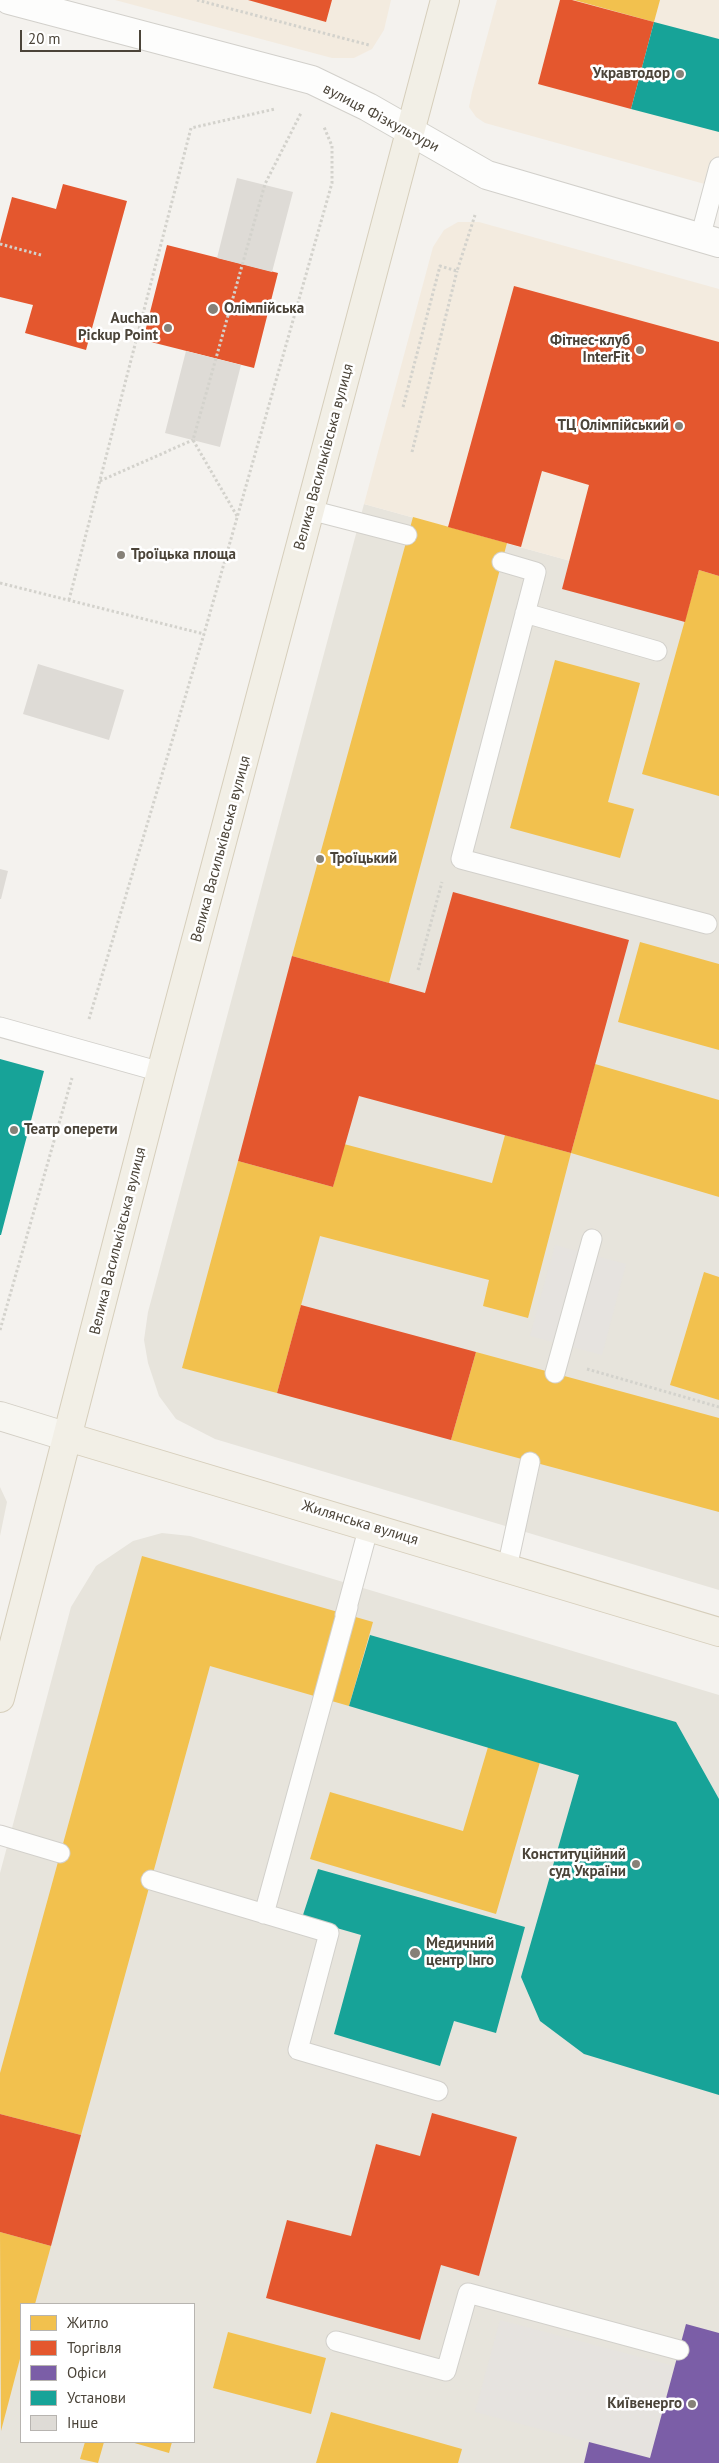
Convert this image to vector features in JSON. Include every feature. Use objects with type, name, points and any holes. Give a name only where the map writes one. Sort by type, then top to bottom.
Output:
[{"type":"main road","name":"Велика Васильківська вулиця","points":[[0,1697],[162,1072],[445,0]]},
{"type":"main road","name":"Жилянська вулиця","points":[[0,1416],[719,1632]]},
{"type":"street","name":"вулиця Фізкультури","points":[[9,0],[312,80],[368,107],[410,133],[487,175],[710,240]]},
{"type":"lane","points":[[710,240],[719,167]]},
{"type":"lane","points":[[310,510],[407,536]]},
{"type":"lane","points":[[502,562],[536,572],[461,859],[707,924]]},
{"type":"lane","points":[[525,613],[657,651]]},
{"type":"lane","points":[[0,1028],[162,1072]]},
{"type":"lane","points":[[557,1367],[592,1239]]},
{"type":"lane","points":[[507,1568],[530,1462]]},
{"type":"lane","points":[[264,1914],[369,1526]]},
{"type":"lane","points":[[0,1835],[60,1853]]},
{"type":"lane","points":[[151,1880],[329,1933],[298,2050],[438,2091]]},
{"type":"lane","points":[[336,2341],[446,2371],[468,2293],[678,2350]]},
{"type":"path","points":[[197,0],[369,45]]},
{"type":"path","points":[[69,600],[191,128],[278,108]]},
{"type":"path","points":[[237,516],[193,440],[265,184],[303,109]]},
{"type":"path","points":[[0,1330],[80,1050],[204,634],[332,183],[332,146],[324,126]]},
{"type":"path","points":[[412,452],[457,271],[475,216]]},
{"type":"path","points":[[0,244],[41,255]]},
{"type":"path","points":[[403,407],[440,266],[457,271]]},
{"type":"path","points":[[100,480],[193,440]]},
{"type":"path","points":[[0,583],[204,634]]},
{"type":"path","points":[[418,970],[442,880],[461,859]]},
{"type":"path","points":[[557,1367],[719,1407]]},
{"type":"shaded area","points":[[115,0],[391,0],[384,30],[372,49],[354,58],[332,58]]},
{"type":"shaded area","points":[[497,0],[719,0],[719,188],[485,123],[476,117],[469,107]]},
{"type":"shaded area","points":[[458,222],[479,222],[719,289],[719,602],[364,504],[433,247],[444,230]]},
{"type":"shaded area","points":[[364,504],[719,602],[719,1590],[215,1439],[176,1419],[159,1396],[148,1363],[144,1340],[148,1312]]},
{"type":"shaded area","points":[[555,1245],[626,1264],[602,1355],[530,1336]]},
{"type":"shaded area","points":[[0,1487],[7,1502],[0,1536]]},
{"type":"shaded area","points":[[162,1533],[190,1536],[719,1695],[719,2463],[0,2463],[0,1873],[71,1607],[96,1566],[133,1541]]},
{"type":"shaded area","points":[[500,2320],[674,2366],[650,2458],[475,2412]]},
{"type":"building: Житло","points":[[574,0],[660,0],[654,22]]},
{"type":"building: Житло","points":[[413,517],[507,543],[389,983],[292,956]]},
{"type":"building: Житло","points":[[699,570],[719,576],[719,796],[642,774]]},
{"type":"building: Житло","points":[[555,660],[640,683],[608,802],[634,809],[620,858],[510,828]]},
{"type":"building: Житло","points":[[640,942],[719,964],[719,1050],[618,1022]]},
{"type":"building: Житло","points":[[595,1064],[719,1100],[719,1197],[571,1153]]},
{"type":"building: Житло","points":[[505,1135],[571,1153],[528,1318],[483,1306],[489,1280],[320,1236],[277,1393],[182,1368],[238,1161],[333,1187],[344,1144],[492,1183]]},
{"type":"building: Житло","points":[[704,1272],[719,1277],[719,1400],[670,1385]]},
{"type":"building: Житло","points":[[476,1352],[719,1418],[719,1512],[451,1440]]},
{"type":"building: Житло","points":[[142,1556],[373,1622],[349,1706],[210,1666],[81,2135],[0,2114],[0,2073]]},
{"type":"building: Житло","points":[[488,1747],[540,1762],[496,1914],[310,1859],[330,1792],[463,1831]]},
{"type":"building: Житло","points":[[0,2232],[51,2246],[35,2303],[20,2303],[20,2359],[1,2431]]},
{"type":"building: Житло","points":[[228,2332],[326,2358],[311,2414],[213,2388]]},
{"type":"building: Житло","points":[[331,2412],[462,2449],[458,2463],[316,2463]]},
{"type":"building: Житло","points":[[85,2443],[104,2443],[98,2463],[80,2459]]},
{"type":"building: Житло","points":[[134,2443],[172,2443],[169,2453]]},
{"type":"building: Торгівля","points":[[248,0],[332,0],[326,22]]},
{"type":"building: Торгівля","points":[[560,0],[572,0],[654,22],[631,109],[538,84]]},
{"type":"building: Торгівля","points":[[63,184],[127,201],[86,350],[25,333],[33,305],[0,297],[0,242],[12,197],[56,209]]},
{"type":"building: Торгівля","points":[[167,245],[278,273],[254,368],[143,340]]},
{"type":"building: Торгівля","points":[[514,286],[719,342],[719,576],[699,570],[685,622],[562,589],[589,485],[542,471],[521,547],[448,527]]},
{"type":"building: Торгівля","points":[[453,892],[629,940],[571,1153],[359,1096],[333,1187],[238,1161],[292,956],[425,993]]},
{"type":"building: Торгівля","points":[[301,1305],[476,1352],[451,1440],[277,1393]]},
{"type":"building: Торгівля","points":[[432,2113],[517,2137],[479,2276],[441,2265],[420,2340],[266,2298],[287,2220],[351,2236],[376,2144],[420,2156]]},
{"type":"building: Торгівля","points":[[0,2114],[81,2135],[51,2246],[0,2232]]},
{"type":"building: Офіси","name":"Київенерго","points":[[686,2324],[719,2333],[719,2463],[584,2463],[589,2442],[650,2458]]},
{"type":"building: Установи","name":"Укравтодор","points":[[654,22],[719,39],[719,132],[631,109]]},
{"type":"building: Установи","name":"Театр оперети","points":[[0,1059],[44,1071],[1,1235],[0,1235]]},
{"type":"building: Установи","name":"Конституційний суд України","points":[[370,1635],[676,1722],[719,1799],[719,2095],[584,2054],[540,2021],[521,1977],[579,1775],[349,1706]]},
{"type":"building: Установи","points":[[318,1869],[525,1927],[496,2033],[454,2021],[440,2066],[334,2034],[361,1935],[302,1918]]},
{"type":"building: Інше","points":[[237,178],[293,192],[272,272],[217,258]]},
{"type":"building: Інше","points":[[186,351],[241,365],[220,447],[165,433]]},
{"type":"building: Інше","points":[[38,664],[124,690],[109,740],[23,714]]},
{"type":"building: Інше","points":[[0,869],[8,871],[1,899],[0,899]]},
{"type":"place","name":"Укравтодор","points":[[680,74]]},
{"type":"place","name":"Олімпійська","points":[[213,309]]},
{"type":"place","name":"Auchan Pickup Point","points":[[168,328]]},
{"type":"place","name":"Фітнес-клуб InterFit","points":[[640,350]]},
{"type":"place","name":"ТЦ Олімпійський","points":[[679,426]]},
{"type":"place","name":"Троїцька площа","points":[[121,555]]},
{"type":"place","name":"Троїцький","points":[[320,859]]},
{"type":"place","name":"Театр оперети","points":[[14,1130]]},
{"type":"place","name":"Конституційний суд України","points":[[636,1864]]},
{"type":"place","name":"Медичний центр Інго","points":[[415,1953]]},
{"type":"place","name":"Київенерго","points":[[692,2404]]}]
